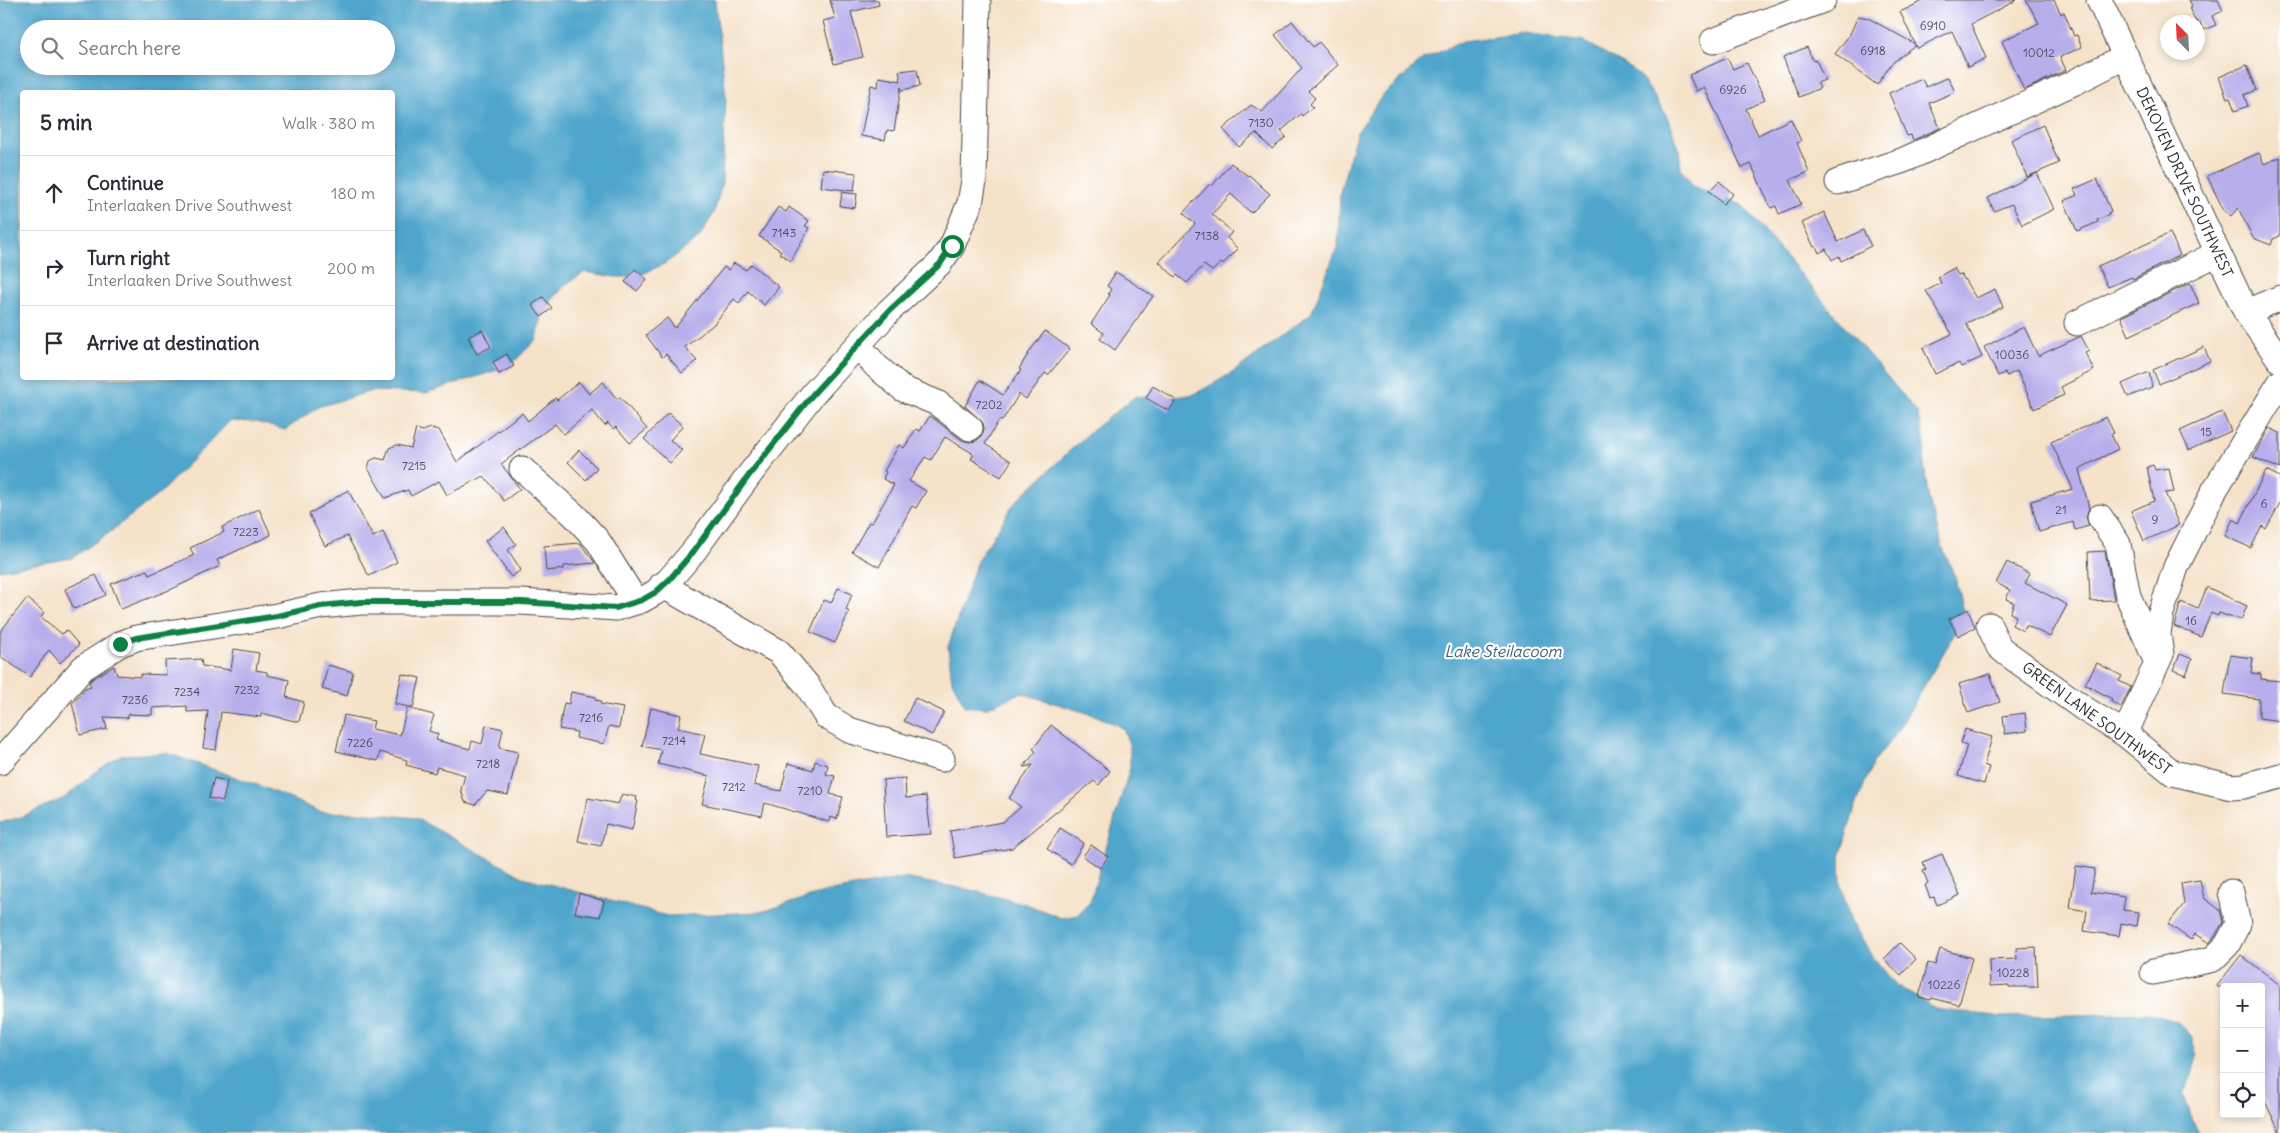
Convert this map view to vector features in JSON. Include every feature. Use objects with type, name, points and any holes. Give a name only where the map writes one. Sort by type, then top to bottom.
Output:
[{"type":"street","points":[[0,762],[83,668],[120,644],[136,638],[277,616],[321,606],[361,602],[521,602],[616,608],[636,602],[656,592],[693,552],[750,474],[813,394],[890,310],[940,264],[952,246],[970,203],[974,181],[978,0]]},
{"type":"street","points":[[1713,41],[1823,0]]},
{"type":"street","name":"DEKOVEN DRIVE SOUTHWEST","points":[[2099,0],[2246,312],[2280,360]]},
{"type":"street","points":[[1838,182],[1904,160],[2126,56]]},
{"type":"street","points":[[2077,323],[2218,253]]},
{"type":"street","points":[[2246,312],[2280,298]]},
{"type":"street","points":[[858,345],[876,366],[903,390],[937,404],[970,428]]},
{"type":"street","points":[[2125,734],[2161,654],[2158,634],[2161,613],[2176,567],[2214,491],[2280,383]]},
{"type":"street","points":[[522,468],[574,515],[598,541],[636,602]]},
{"type":"street","points":[[2100,517],[2118,544],[2124,564],[2128,596],[2157,662]]},
{"type":"street","points":[[662,585],[779,652],[807,685],[826,716],[849,730],[942,759]]},
{"type":"street","name":"GREEN LANE SOUTHWEST","points":[[1989,625],[1999,647],[2005,652],[2086,710],[2125,734],[2158,763],[2173,773],[2184,778],[2232,787],[2244,786],[2280,776]]},
{"type":"street","points":[[2153,972],[2214,959],[2227,945],[2238,924],[2231,892]]},
{"type":"water","points":[[0,0],[715,0],[726,97],[722,183],[714,213],[699,238],[666,263],[636,277],[615,277],[585,272],[566,284],[543,311],[537,339],[510,366],[426,393],[372,391],[318,407],[285,430],[256,422],[230,421],[160,493],[106,535],[72,558],[0,570]]},
{"type":"water","name":"Lake Steilacoom","points":[[1524,33],[1584,41],[1638,73],[1666,114],[1679,148],[1681,169],[1693,186],[1742,205],[1917,412],[1925,443],[1924,465],[1929,500],[1942,546],[1955,577],[1963,611],[1953,637],[1897,732],[1873,763],[1855,808],[1840,857],[1841,886],[1851,921],[1874,958],[1896,985],[1935,1009],[2003,1017],[2146,1013],[2177,1021],[2191,1035],[2197,1056],[2192,1075],[2183,1094],[2198,1133],[0,1133],[0,823],[21,817],[66,797],[94,773],[121,755],[167,753],[258,785],[321,812],[369,813],[416,818],[523,877],[667,916],[761,912],[826,892],[903,878],[971,890],[1026,904],[1061,918],[1077,915],[1090,902],[1130,768],[1130,747],[1123,728],[1097,716],[1021,693],[985,708],[965,706],[952,681],[948,647],[977,561],[1016,501],[1091,431],[1136,396],[1162,399],[1195,394],[1232,373],[1311,314],[1338,245],[1340,192],[1356,134],[1382,96],[1422,60],[1463,41]]},
{"type":"building","points":[[830,0],[878,0],[879,5],[851,12],[863,57],[834,64],[823,21],[835,18]]},
{"type":"building","points":[[1925,0],[2017,0],[1971,24],[1986,58],[1968,67],[1952,31],[1917,48],[1915,45],[1891,64],[1877,85],[1835,54],[1850,34],[1858,16],[1868,18],[1915,44],[1900,12]]},
{"type":"building","points":[[2026,0],[2054,0],[2061,14],[2064,12],[2074,36],[2077,35],[2082,47],[2060,57],[2066,70],[2024,90],[2002,41],[2039,23]]},
{"type":"building","points":[[2189,0],[2218,0],[2223,11],[2212,16],[2216,25],[2205,29],[2205,15],[2192,15],[2189,8],[2192,6]]},
{"type":"building","points":[[1292,21],[1313,47],[1319,42],[1338,65],[1308,91],[1315,98],[1310,104],[1313,107],[1302,116],[1301,114],[1281,131],[1286,137],[1272,149],[1256,133],[1239,147],[1223,129],[1251,105],[1262,112],[1302,68],[1275,35]]},
{"type":"building","points":[[1807,47],[1813,61],[1816,60],[1825,80],[1817,83],[1820,88],[1799,97],[1783,57]]},
{"type":"building","points":[[1727,58],[1733,69],[1747,63],[1765,100],[1746,109],[1758,135],[1791,119],[1801,141],[1797,143],[1809,172],[1790,180],[1801,204],[1779,214],[1776,206],[1771,208],[1751,164],[1742,168],[1704,87],[1696,91],[1689,75]]},
{"type":"building","points":[[2247,65],[2257,90],[2244,95],[2248,106],[2235,111],[2230,98],[2227,99],[2219,77]]},
{"type":"building","points":[[917,69],[920,86],[902,90],[901,87],[894,131],[887,130],[885,140],[861,136],[871,85],[878,87],[879,77],[901,81],[899,71]]},
{"type":"building","points":[[1948,77],[1955,92],[1929,103],[1940,128],[1913,140],[1911,135],[1907,136],[1889,93],[1922,79],[1926,87]]},
{"type":"building","points":[[2043,125],[2059,163],[2027,177],[2011,140]]},
{"type":"building","points":[[2259,153],[2264,164],[2280,157],[2280,236],[2273,239],[2271,245],[2253,238],[2238,208],[2231,216],[2224,211],[2207,176]]},
{"type":"building","points":[[1231,163],[1249,175],[1270,194],[1251,213],[1231,194],[1212,214],[1232,232],[1227,238],[1238,249],[1223,264],[1221,263],[1212,271],[1204,265],[1187,283],[1177,275],[1175,277],[1159,262],[1195,224],[1183,213],[1210,184],[1212,186]]},
{"type":"building","points":[[823,169],[856,173],[854,191],[821,187]]},
{"type":"building","points":[[2037,173],[2054,209],[2022,225],[2012,204],[1994,211],[1988,198]]},
{"type":"building","points":[[2097,179],[2111,211],[2108,213],[2109,215],[2097,220],[2098,222],[2077,231],[2064,201],[2077,195],[2074,189]]},
{"type":"building","points":[[1719,181],[1733,194],[1723,204],[1709,191]]},
{"type":"building","points":[[842,192],[857,194],[855,208],[840,206]]},
{"type":"building","points":[[778,207],[786,212],[789,207],[809,221],[805,226],[809,228],[791,261],[779,253],[781,251],[759,236]]},
{"type":"building","points":[[1824,212],[1838,242],[1863,230],[1871,246],[1841,261],[1839,256],[1832,260],[1826,249],[1819,253],[1802,223]]},
{"type":"building","points":[[2170,233],[2180,255],[2133,279],[2132,277],[2108,287],[2098,266]]},
{"type":"building","points":[[734,263],[746,270],[751,264],[779,287],[764,305],[748,291],[739,303],[734,299],[714,324],[685,347],[697,361],[682,373],[666,354],[662,357],[646,335],[667,318],[675,328],[724,267],[728,270]]},
{"type":"building","points":[[1954,268],[1958,275],[1961,274],[1976,298],[1995,289],[2003,307],[1966,323],[1982,357],[1961,367],[1959,363],[1935,374],[1923,348],[1952,334],[1926,291],[1941,283],[1938,277]]},
{"type":"building","points":[[635,269],[647,279],[637,291],[625,282]]},
{"type":"building","points":[[1116,272],[1153,296],[1115,350],[1100,339],[1104,333],[1091,324],[1110,295],[1108,294],[1111,289],[1107,286]]},
{"type":"building","points":[[2190,283],[2199,303],[2129,336],[2121,317]]},
{"type":"building","points":[[543,297],[552,308],[541,317],[532,305]]},
{"type":"building","points":[[2024,327],[2038,356],[2081,336],[2089,351],[2085,353],[2094,370],[2061,387],[2064,395],[2034,409],[2017,371],[2007,376],[2005,373],[1998,376],[1984,347]]},
{"type":"building","points":[[482,330],[491,347],[477,354],[468,337]]},
{"type":"building","points":[[1045,331],[1070,349],[1048,375],[1045,373],[1026,399],[1019,394],[1002,421],[999,420],[985,444],[1011,461],[1001,477],[971,459],[974,454],[945,437],[931,460],[925,457],[909,481],[926,491],[916,508],[912,506],[879,567],[852,552],[869,522],[872,523],[894,485],[883,479],[886,472],[884,471],[899,445],[904,448],[916,429],[920,431],[930,416],[962,440],[976,441],[982,436],[983,423],[965,406],[980,380],[1003,395],[1021,370],[1019,369],[1030,351]]},
{"type":"building","points":[[2204,347],[2210,361],[2159,384],[2153,370]]},
{"type":"building","points":[[507,354],[514,366],[499,374],[493,362]]},
{"type":"building","points":[[2149,372],[2152,387],[2128,397],[2122,384]]},
{"type":"building","points":[[579,382],[589,394],[603,382],[617,399],[620,397],[647,429],[630,443],[616,427],[613,429],[608,423],[605,426],[592,410],[564,434],[555,424],[501,464],[520,489],[504,501],[484,476],[447,495],[439,481],[411,496],[408,490],[385,498],[368,468],[370,461],[376,458],[385,460],[389,448],[397,445],[411,448],[416,429],[423,431],[430,428],[439,430],[457,462],[522,413],[528,421],[555,398],[557,400]]},
{"type":"building","points":[[1153,386],[1176,400],[1169,411],[1146,398]]},
{"type":"building","points":[[2222,412],[2231,431],[2189,450],[2180,431]]},
{"type":"building","points":[[668,413],[683,426],[670,440],[682,450],[670,463],[644,439]]},
{"type":"building","points":[[2106,417],[2114,433],[2111,434],[2118,449],[2079,469],[2089,508],[2086,517],[2089,526],[2075,530],[2073,522],[2039,532],[2031,501],[2073,489],[2051,442]]},
{"type":"building","points":[[2269,428],[2280,433],[2280,469],[2253,457]]},
{"type":"building","points":[[579,450],[597,468],[586,480],[568,462]]},
{"type":"building","points":[[2153,465],[2155,470],[2169,468],[2174,492],[2165,493],[2179,525],[2144,541],[2131,511],[2154,501],[2147,467]]},
{"type":"building","points":[[2266,470],[2280,477],[2280,503],[2266,529],[2262,526],[2251,548],[2225,536],[2233,519],[2240,523]]},
{"type":"building","points":[[348,490],[373,537],[383,532],[397,562],[369,576],[347,536],[325,546],[309,514]]},
{"type":"building","points":[[259,509],[271,535],[217,560],[220,566],[172,589],[121,609],[111,584],[147,570],[149,575],[194,555],[190,548],[224,532],[222,527]]},
{"type":"building","points":[[504,527],[516,544],[508,550],[521,570],[511,577],[485,541]]},
{"type":"building","points":[[580,543],[595,563],[564,566],[564,569],[546,571],[544,546]]},
{"type":"building","points":[[2105,551],[2114,600],[2090,601],[2088,552]]},
{"type":"building","points":[[2007,562],[2030,574],[2025,583],[2067,605],[2050,637],[2026,625],[2023,631],[2012,625],[2016,616],[2010,613],[2014,603],[2006,599],[2010,590],[1996,583]]},
{"type":"building","points":[[96,575],[106,595],[74,609],[65,589]]},
{"type":"building","points":[[2207,587],[2247,606],[2241,620],[2219,613],[2218,616],[2211,613],[2201,637],[2174,626],[2181,602],[2198,609]]},
{"type":"building","points":[[838,588],[852,594],[846,610],[849,612],[835,643],[810,632],[824,600],[831,603]]},
{"type":"building","points":[[27,598],[44,612],[41,617],[62,634],[66,630],[79,645],[60,663],[49,650],[30,677],[0,656],[0,632]]},
{"type":"building","points":[[1968,609],[1975,627],[1958,636],[1949,619]]},
{"type":"building","points":[[234,649],[259,653],[256,670],[267,672],[267,675],[289,680],[286,697],[304,702],[299,722],[261,713],[261,717],[221,712],[216,750],[203,748],[208,711],[187,712],[187,706],[152,708],[152,715],[128,714],[128,718],[104,717],[107,729],[80,735],[72,703],[85,688],[91,686],[89,683],[92,679],[112,667],[114,666],[117,675],[140,677],[141,674],[166,675],[165,661],[201,659],[202,666],[231,670]]},
{"type":"building","points":[[2180,654],[2192,659],[2186,675],[2173,670]]},
{"type":"building","points":[[2230,655],[2253,658],[2251,673],[2261,674],[2261,679],[2280,681],[2280,721],[2259,718],[2259,699],[2224,694]]},
{"type":"building","points":[[2097,663],[2122,676],[2119,681],[2131,687],[2121,707],[2110,701],[2112,699],[2085,684]]},
{"type":"building","points":[[328,665],[353,672],[347,696],[322,689]]},
{"type":"building","points":[[402,674],[420,678],[413,708],[395,704]]},
{"type":"building","points":[[1990,674],[2000,702],[1968,713],[1959,684]]},
{"type":"building","points":[[571,692],[596,697],[595,700],[601,701],[600,704],[623,708],[619,728],[609,726],[604,744],[576,738],[577,732],[559,729],[564,703],[569,704]]},
{"type":"building","points":[[915,698],[944,712],[932,735],[904,721]]},
{"type":"building","points":[[407,708],[434,715],[429,731],[438,734],[436,740],[470,749],[472,741],[482,744],[486,725],[503,729],[499,748],[518,752],[508,795],[487,791],[475,805],[465,802],[461,790],[465,775],[437,767],[435,773],[406,765],[407,760],[380,752],[378,761],[336,751],[344,715],[374,721],[372,729],[400,735]]},
{"type":"building","points":[[651,708],[681,715],[678,728],[705,734],[700,754],[758,766],[754,785],[781,791],[788,763],[813,770],[815,761],[828,765],[826,774],[835,776],[830,794],[843,797],[837,819],[830,817],[829,822],[765,803],[762,816],[702,804],[709,776],[658,764],[661,750],[642,746]]},
{"type":"building","points":[[2025,713],[2027,731],[2005,734],[2003,716]]},
{"type":"building","points":[[1051,725],[1110,771],[1099,785],[1094,781],[1012,848],[955,858],[950,831],[1003,822],[1021,807],[1009,798],[1033,765],[1024,767],[1036,751],[1033,749]]},
{"type":"building","points":[[1965,729],[1992,737],[1984,765],[1989,767],[1984,784],[1958,776],[1967,745],[1961,743]]},
{"type":"building","points":[[214,778],[227,781],[223,801],[209,798]]},
{"type":"building","points":[[905,778],[906,798],[926,796],[931,834],[886,837],[883,780]]},
{"type":"building","points":[[622,794],[637,797],[636,800],[638,801],[632,830],[606,824],[601,846],[578,841],[588,798],[618,804]]},
{"type":"building","points":[[1060,828],[1084,843],[1071,864],[1047,849]]},
{"type":"building","points":[[1091,845],[1108,857],[1100,868],[1083,856]]},
{"type":"building","points":[[1942,854],[1960,895],[1937,905],[1934,897],[1930,898],[1925,885],[1928,883],[1923,871],[1926,870],[1923,862]]},
{"type":"building","points":[[2076,866],[2095,869],[2091,892],[2125,897],[2123,910],[2139,912],[2137,926],[2121,923],[2119,936],[2084,931],[2087,911],[2070,908]]},
{"type":"building","points":[[2200,880],[2204,898],[2220,910],[2223,922],[2209,943],[2195,934],[2191,940],[2168,924],[2184,904],[2181,883]]},
{"type":"building","points":[[579,893],[604,901],[600,917],[575,913]]},
{"type":"building","points":[[1900,943],[1916,959],[1901,975],[1884,959]]},
{"type":"building","points":[[2036,947],[2038,987],[1990,986],[1989,960],[2017,959],[2016,948]]},
{"type":"building","points":[[1940,949],[1972,958],[1959,1005],[1932,998],[1931,1000],[1919,997],[1928,963],[1935,965]]},
{"type":"building","points":[[2241,955],[2280,985],[2280,1133],[2265,1101],[2265,983],[2220,983],[2220,987],[2216,987]]},
{"type":"route","points":[[120,644],[136,638],[277,616],[321,606],[361,602],[521,602],[616,608],[642,600],[656,592],[669,580],[693,552],[750,474],[813,394],[890,310],[940,264],[952,246]]}]
